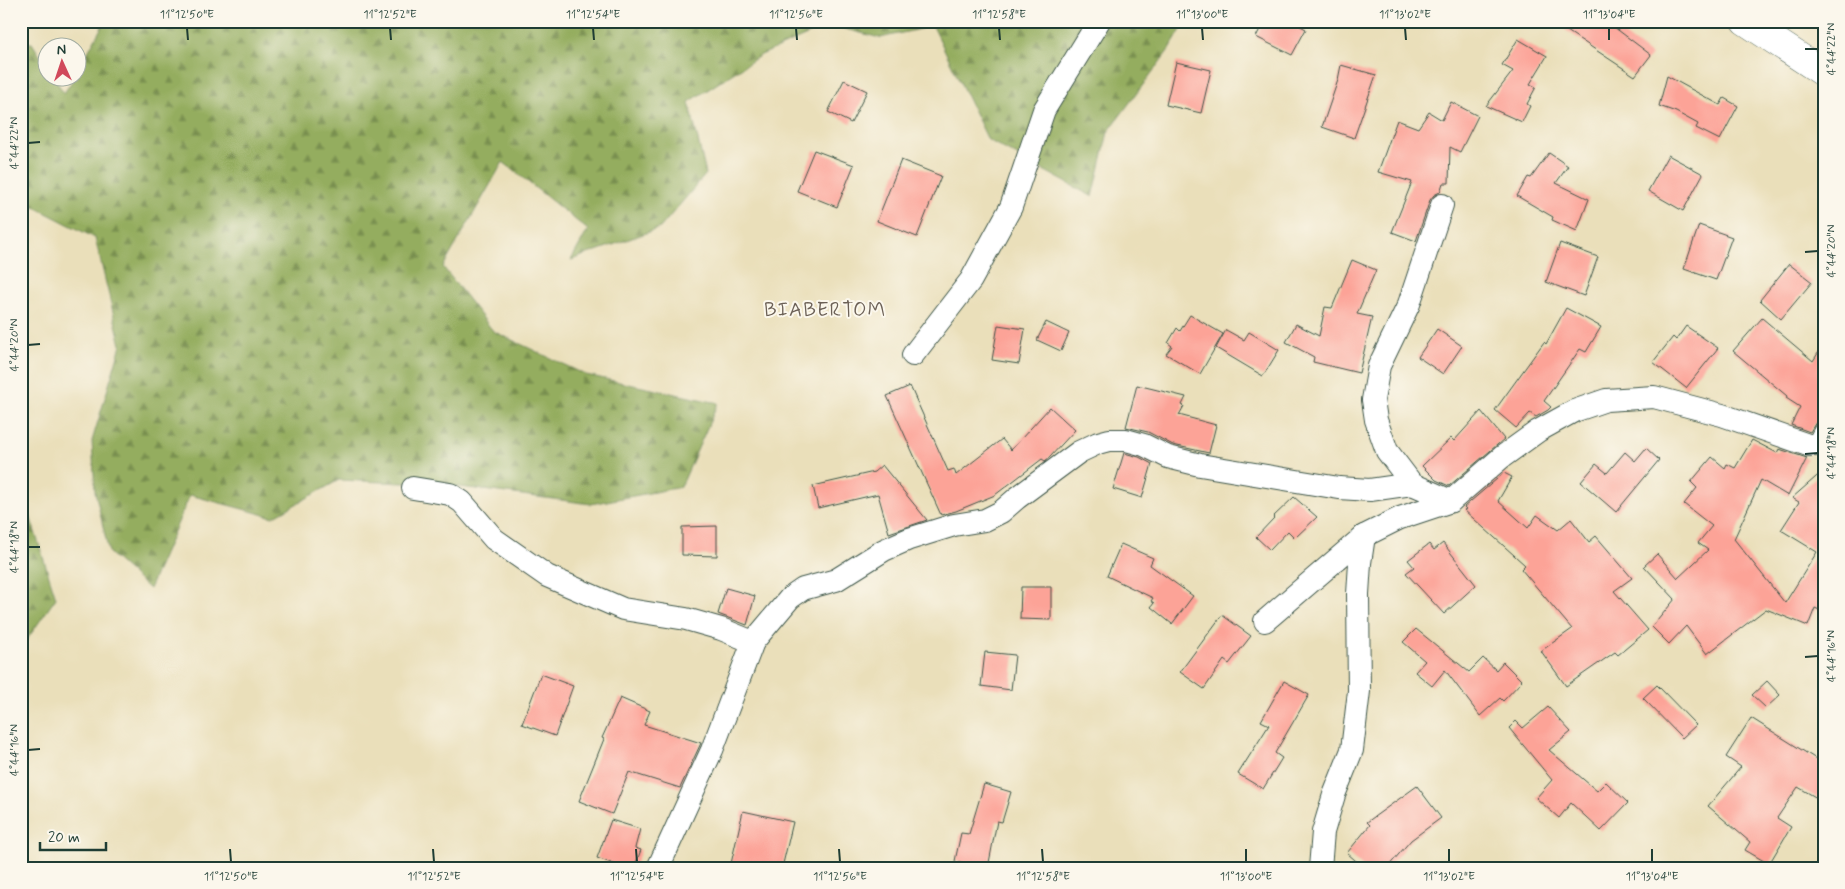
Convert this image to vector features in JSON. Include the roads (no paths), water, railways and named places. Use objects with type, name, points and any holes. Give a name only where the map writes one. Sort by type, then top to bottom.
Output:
[{"type":"street","points":[[913,355],[946,315],[971,280],[1011,207],[1044,110],[1099,21]]},
{"type":"street","points":[[1745,21],[1824,73]]},
{"type":"street","points":[[1412,484],[1387,451],[1376,420],[1373,400],[1379,366],[1409,304],[1442,205]]},
{"type":"street","points":[[1265,621],[1364,536],[1400,518],[1451,500],[1502,457],[1538,431],[1574,411],[1606,400],[1654,397],[1722,415],[1808,445],[1818,445],[1824,433]]},
{"type":"street","points":[[658,868],[712,750],[754,642],[790,598],[803,589],[836,580],[884,550],[909,539],[954,525],[985,520],[1001,512],[1079,452],[1098,443],[1109,440],[1126,440],[1144,445],[1168,457],[1200,465],[1339,488],[1370,490],[1412,484],[1451,500]]},
{"type":"street","points":[[413,488],[450,494],[462,502],[494,539],[547,576],[623,609],[686,619],[721,629],[754,642]]},
{"type":"street","points":[[1320,868],[1323,832],[1334,795],[1352,750],[1359,692],[1359,586],[1364,536]]},
{"type":"district","name":"BIABERTOM","points":[[825,309]]}]
